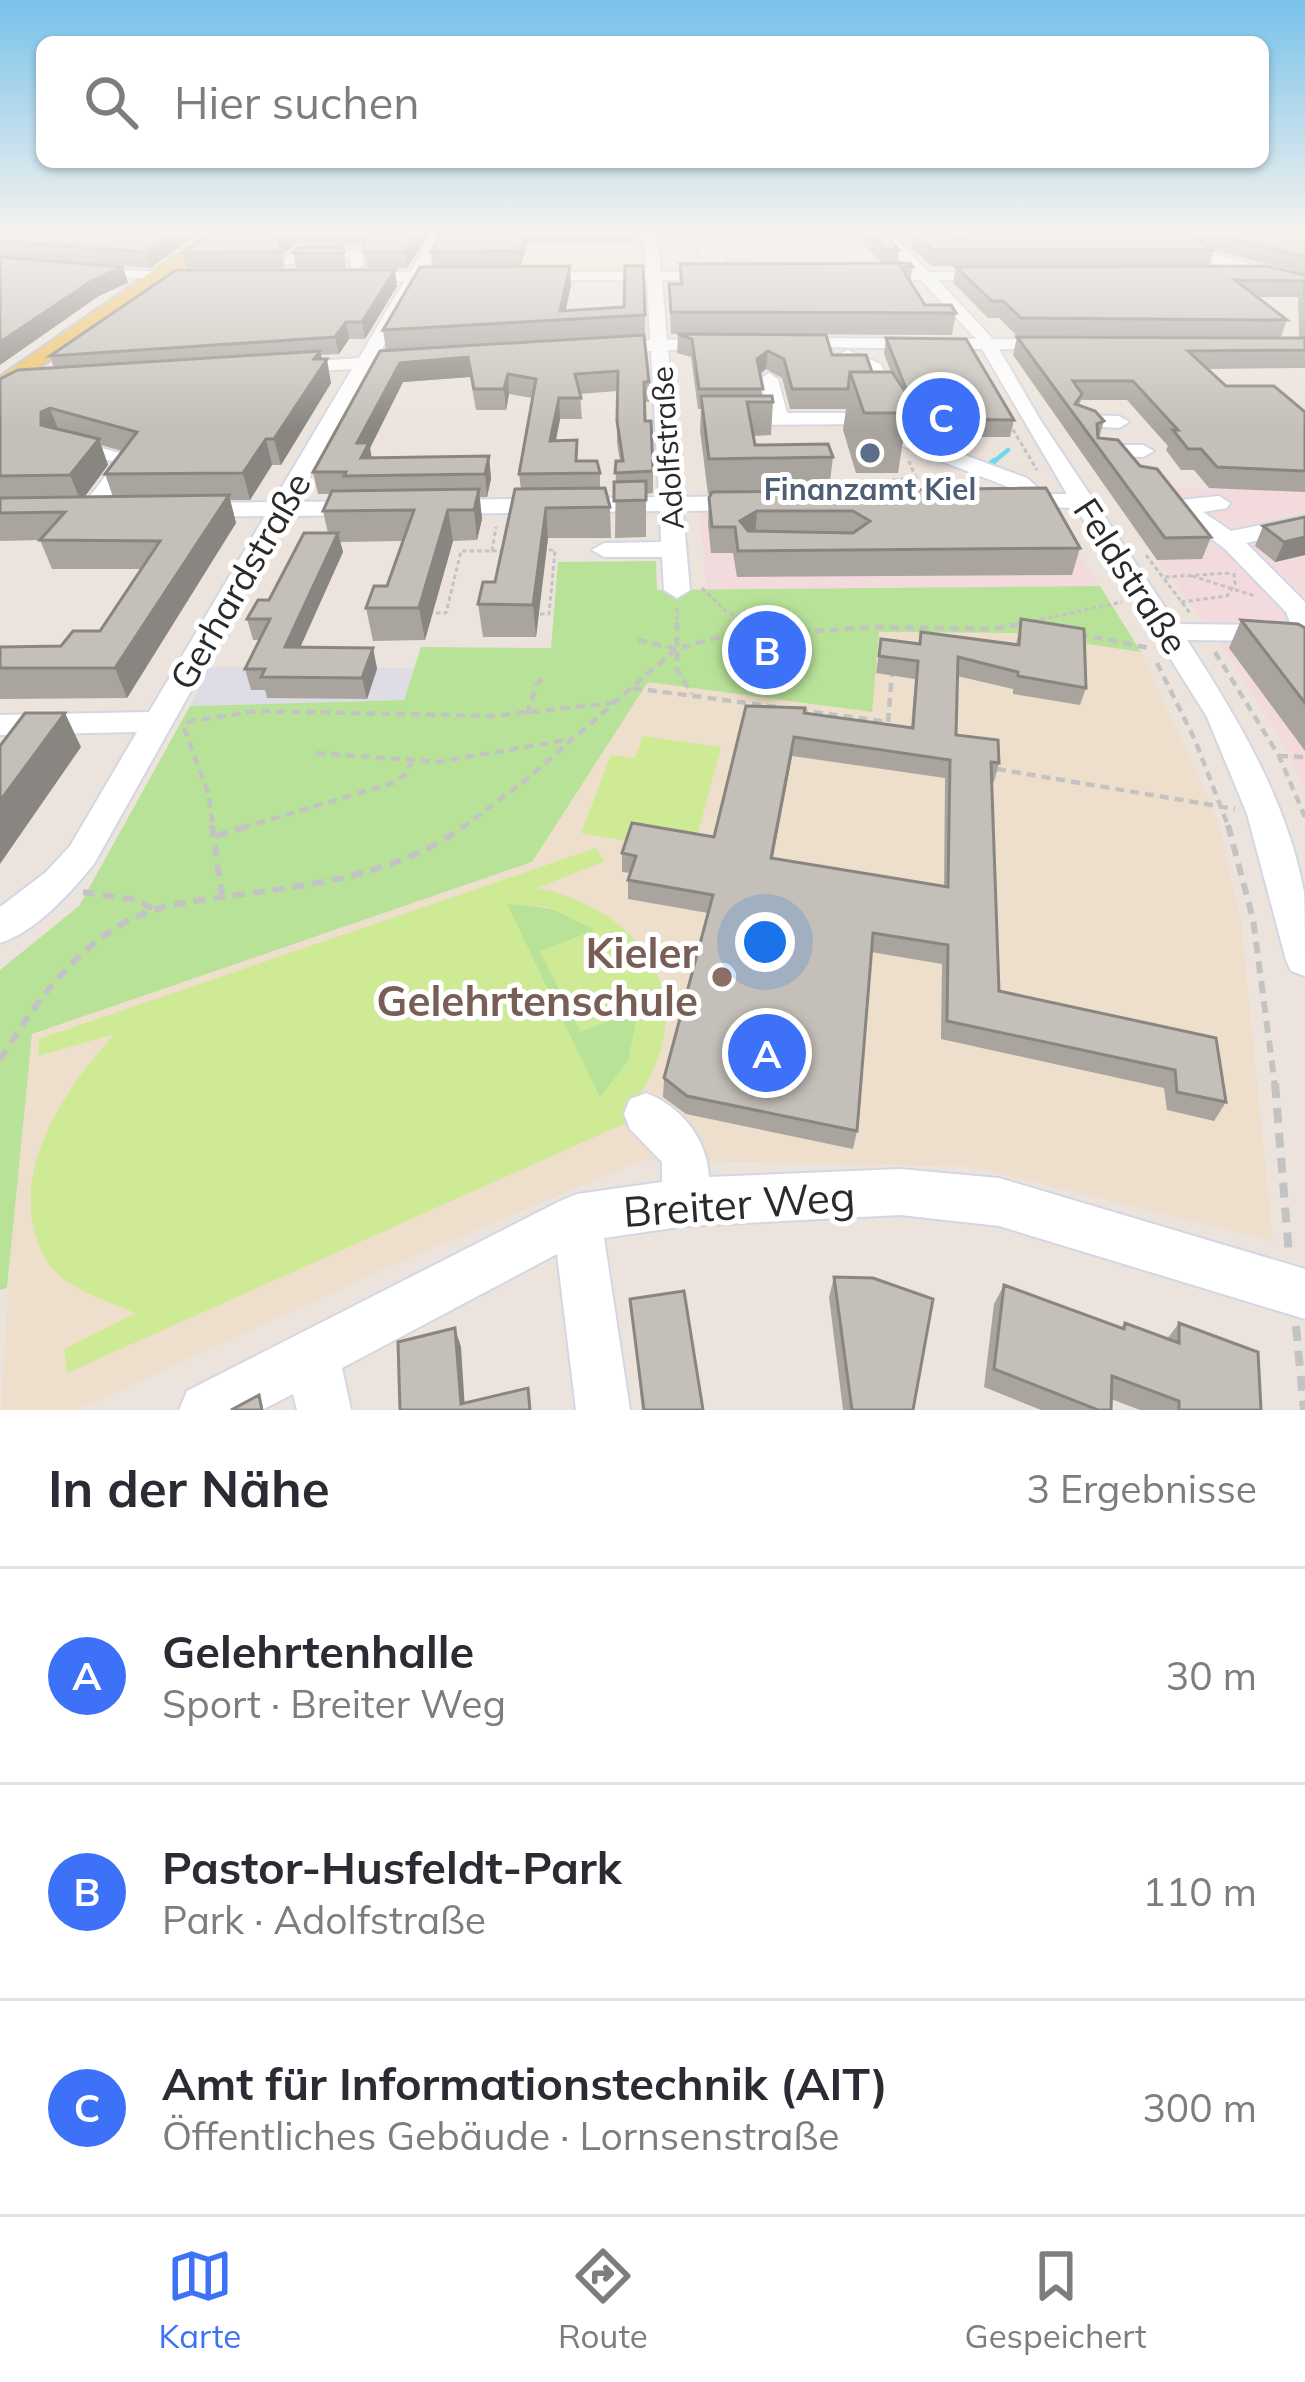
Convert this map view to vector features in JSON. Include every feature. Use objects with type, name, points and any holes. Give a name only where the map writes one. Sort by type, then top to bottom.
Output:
[{"type":"main road","points":[[3,387],[127,300]]},
{"type":"street","name":"Gerhardstraße","points":[[7,917],[59,882],[82,855],[172,723],[283,508],[403,300]]},
{"type":"street","name":"Adolfstraße","points":[[658,300],[662,343],[689,419],[673,503],[677,588]]},
{"type":"street","name":"Feldstraße","points":[[946,300],[989,343],[1030,422],[1222,717],[1264,814],[1305,960]]},
{"type":"street","points":[[580,348],[749,343]]},
{"type":"street","points":[[771,343],[874,368],[897,429]]},
{"type":"street","points":[[848,358],[989,343],[1064,344]]},
{"type":"street","points":[[273,369],[433,358]]},
{"type":"street","points":[[769,380],[778,419]]},
{"type":"street","points":[[3,387],[34,386]]},
{"type":"street","points":[[689,419],[814,422],[866,414],[1019,483],[1047,501]]},
{"type":"street","points":[[1030,422],[1058,421]]},
{"type":"street","points":[[1083,421],[1119,422]]},
{"type":"street","points":[[62,444],[130,458],[91,512]]},
{"type":"street","points":[[1049,451],[1143,452]]},
{"type":"street","points":[[999,501],[1082,501]]},
{"type":"street","points":[[176,511],[673,503],[718,513],[777,502]]},
{"type":"street","points":[[1220,503],[1181,507],[1234,544],[1302,625]]},
{"type":"street","points":[[1234,544],[1236,537],[1305,524]]},
{"type":"street","points":[[604,550],[674,549]]},
{"type":"street","points":[[1156,621],[1302,625]]},
{"type":"street","points":[[0,725],[172,723]]},
{"type":"street","points":[[646,1114],[685,1154],[686,1202]]},
{"type":"street","name":"Breiter Weg","points":[[206,1410],[577,1218],[686,1202],[900,1192],[999,1202],[1284,1288]]},
{"type":"street","points":[[577,1218],[603,1410]]},
{"type":"street","points":[[312,1353],[324,1410]]},
{"type":"path","points":[[999,407],[1047,501]]},
{"type":"path","points":[[837,502],[832,485],[916,478],[897,429]]},
{"type":"path","points":[[492,551],[500,507]]},
{"type":"path","points":[[436,613],[446,613],[461,551],[513,550]]},
{"type":"path","points":[[534,550],[555,550],[549,614],[540,614]]},
{"type":"path","points":[[1233,590],[1234,573],[1163,577],[1156,621],[1224,807],[1259,956],[1284,1288],[1304,1410]]},
{"type":"path","points":[[1192,576],[1233,590],[1302,625]]},
{"type":"path","points":[[446,580],[454,580]]},
{"type":"path","points":[[544,583],[552,583]]},
{"type":"path","points":[[1110,585],[1156,621],[1279,756],[1305,817]]},
{"type":"path","points":[[693,696],[677,670],[677,588],[702,588],[722,609],[777,635]]},
{"type":"path","points":[[1064,631],[1156,621],[1233,590]]},
{"type":"path","points":[[438,603],[449,603]]},
{"type":"path","points":[[1,1058],[62,971],[123,922],[152,909],[329,882],[446,840],[676,650],[719,638],[1156,621]]},
{"type":"path","points":[[1022,624],[1053,628]]},
{"type":"path","points":[[909,646],[911,627]]},
{"type":"path","points":[[638,640],[676,650]]},
{"type":"path","points":[[633,688],[888,722],[894,652]]},
{"type":"path","points":[[527,714],[537,684],[545,676]]},
{"type":"path","points":[[172,723],[290,710],[527,714],[615,703]]},
{"type":"path","points":[[172,723],[184,729],[208,793],[222,898]]},
{"type":"path","points":[[316,753],[412,763],[572,739]]},
{"type":"path","points":[[1279,756],[1305,757]]},
{"type":"path","points":[[216,836],[393,783],[404,778],[412,763]]},
{"type":"path","points":[[994,768],[1264,814]]},
{"type":"path","points":[[59,882],[84,892],[137,900],[152,909]]},
{"type":"shaded area","points":[[1305,463],[1305,788],[1222,647],[1132,527],[1164,527],[1156,488],[1224,488]]},
{"type":"shaded area","points":[[1047,504],[1100,586],[707,590],[699,507]]},
{"type":"shaded area","name":"Kieler Gelehrtenschule","points":[[878,632],[1014,633],[1141,652],[1217,817],[1241,920],[1273,1241],[971,1167],[643,1160],[395,1264],[77,1410],[1,1410],[16,1170],[32,1034],[532,862],[648,682],[871,712]]},
{"type":"shaded area","points":[[209,667],[414,668],[404,700],[190,706]]},
{"type":"green space","points":[[656,561],[657,590],[1100,586],[1141,652],[1014,633],[879,632],[872,712],[648,682],[532,862],[32,1034],[7,1288],[0,1290],[0,970],[79,906],[190,706],[404,700],[421,647],[551,648],[558,562]]},
{"type":"green space","points":[[643,736],[721,747],[693,852],[581,833],[611,755],[635,758]]},
{"type":"green space","points":[[596,848],[605,861],[537,888],[606,915],[632,937],[651,963],[663,992],[665,1025],[658,1059],[639,1095],[646,1114],[67,1373],[64,1349],[136,1313],[77,1288],[48,1263],[35,1233],[34,1171],[57,1111],[115,1034],[38,1056],[39,1039]],"holes":[[[507,904],[548,907],[595,930],[540,951],[580,1032],[638,1010],[628,1061],[600,1098]]]},
{"type":"green space","points":[[506,903],[548,908],[578,918],[603,935],[627,966],[639,1023],[625,1066],[600,1098]]},
{"type":"building","points":[[0,300],[63,300],[0,342]]},
{"type":"building","points":[[132,300],[376,300],[362,322],[346,322],[335,337],[50,356]]},
{"type":"building","points":[[401,300],[562,300],[560,311],[624,307],[624,300],[644,300],[645,315],[383,330]]},
{"type":"building","points":[[670,300],[922,300],[925,305],[951,305],[956,313],[671,312]]},
{"type":"building","points":[[1261,300],[1287,320],[1021,318],[1003,301],[992,301]]},
{"type":"building","points":[[678,334],[826,335],[832,355],[866,355],[872,372],[850,372],[848,389],[792,389],[784,359],[768,351],[757,359],[763,389],[699,389],[692,339]]},
{"type":"building","points":[[644,335],[649,382],[644,382],[645,421],[651,421],[653,471],[615,473],[616,461],[623,461],[617,421],[618,371],[575,374],[581,398],[559,398],[550,441],[577,440],[576,461],[597,461],[600,473],[519,474],[536,379],[508,374],[504,389],[474,389],[468,357],[400,363],[357,443],[369,443],[361,458],[489,456],[485,474],[344,476],[346,472],[313,472],[380,351]]},
{"type":"building","points":[[1017,337],[1305,338],[1305,350],[1188,351],[1226,386],[1274,386],[1305,412],[1305,471],[1217,467],[1201,449],[1188,449],[1173,430],[1178,430],[1133,381],[1073,381],[1082,394],[1075,404],[1095,411],[1104,421],[1097,424],[1098,438],[1118,440],[1140,466],[1157,469],[1211,537],[1165,538]]},
{"type":"building","points":[[886,338],[966,339],[1014,420],[930,419],[916,414]]},
{"type":"building","points":[[320,351],[314,359],[327,359],[274,439],[266,439],[243,473],[105,474],[137,432],[50,408],[41,412],[41,425],[99,439],[70,475],[0,476],[0,379],[18,370]]},
{"type":"building","points":[[850,372],[892,372],[910,399],[902,399],[908,413],[864,413]]},
{"type":"building","points":[[701,396],[772,396],[773,402],[747,402],[755,445],[828,444],[833,457],[709,459]]},
{"type":"building","points":[[646,481],[646,500],[614,501],[614,482]]},
{"type":"building","points":[[605,488],[610,507],[546,508],[533,605],[478,604],[483,582],[495,582],[515,489]]},
{"type":"building","points":[[1046,488],[1080,548],[738,551],[735,527],[712,527],[712,492]],"holes":[[[757,511],[853,511],[870,521],[853,533],[748,531],[740,521]]]},
{"type":"building","points":[[479,489],[474,510],[448,510],[419,608],[366,608],[374,586],[387,586],[414,510],[323,511],[332,491]]},
{"type":"building","points":[[229,495],[115,668],[0,668],[0,647],[61,646],[73,631],[100,631],[160,541],[40,540],[65,512],[0,513],[0,498]]},
{"type":"building","points":[[1305,517],[1305,537],[1284,542],[1263,526]]},
{"type":"building","points":[[304,533],[338,533],[285,647],[373,648],[362,678],[261,677],[265,669],[245,669],[270,619],[247,619],[258,600],[269,600]]},
{"type":"building","points":[[1021,619],[1084,629],[1086,688],[1018,676],[1018,672],[958,657],[956,735],[998,740],[999,763],[991,762],[999,991],[1216,1038],[1226,1102],[1177,1092],[1175,1070],[947,1021],[948,945],[873,933],[857,1131],[687,1096],[664,1078],[713,895],[628,880],[636,856],[622,853],[632,823],[714,837],[746,706],[805,708],[804,713],[913,728],[918,661],[879,656],[881,639],[920,644],[921,632],[1019,645]],"holes":[[[794,737],[950,760],[948,887],[771,858]]]},
{"type":"building","points":[[1241,620],[1305,628],[1305,703]]},
{"type":"building","points":[[25,713],[65,713],[0,801],[0,746]]},
{"type":"building","points":[[834,1277],[873,1278],[933,1299],[913,1410],[852,1410]]},
{"type":"building","points":[[1004,1285],[1124,1329],[1125,1323],[1179,1343],[1179,1323],[1258,1352],[1261,1410],[1179,1410],[1179,1401],[1112,1376],[1111,1410],[1098,1410],[994,1369]]},
{"type":"building","points":[[684,1291],[703,1410],[644,1410],[630,1299]]},
{"type":"building","points":[[455,1328],[461,1404],[528,1388],[530,1410],[400,1410],[398,1342]]},
{"type":"building","points":[[259,1395],[262,1410],[231,1410]]},
{"type":"waterway","points":[[991,464],[1008,450]]},
{"type":"waterway","points":[[958,489],[994,461]]},
{"type":"place","name":"Amt für Informationstechnik (AIT)","points":[[941,417]]},
{"type":"place","name":"Finanzamt Kiel","points":[[870,453]]},
{"type":"place","name":"Pastor-Husfeldt-Park","points":[[767,650]]},
{"type":"place","name":"Kieler Gelehrtenschule","points":[[722,977]]},
{"type":"place","name":"Gelehrtenhalle","points":[[767,1053]]}]
